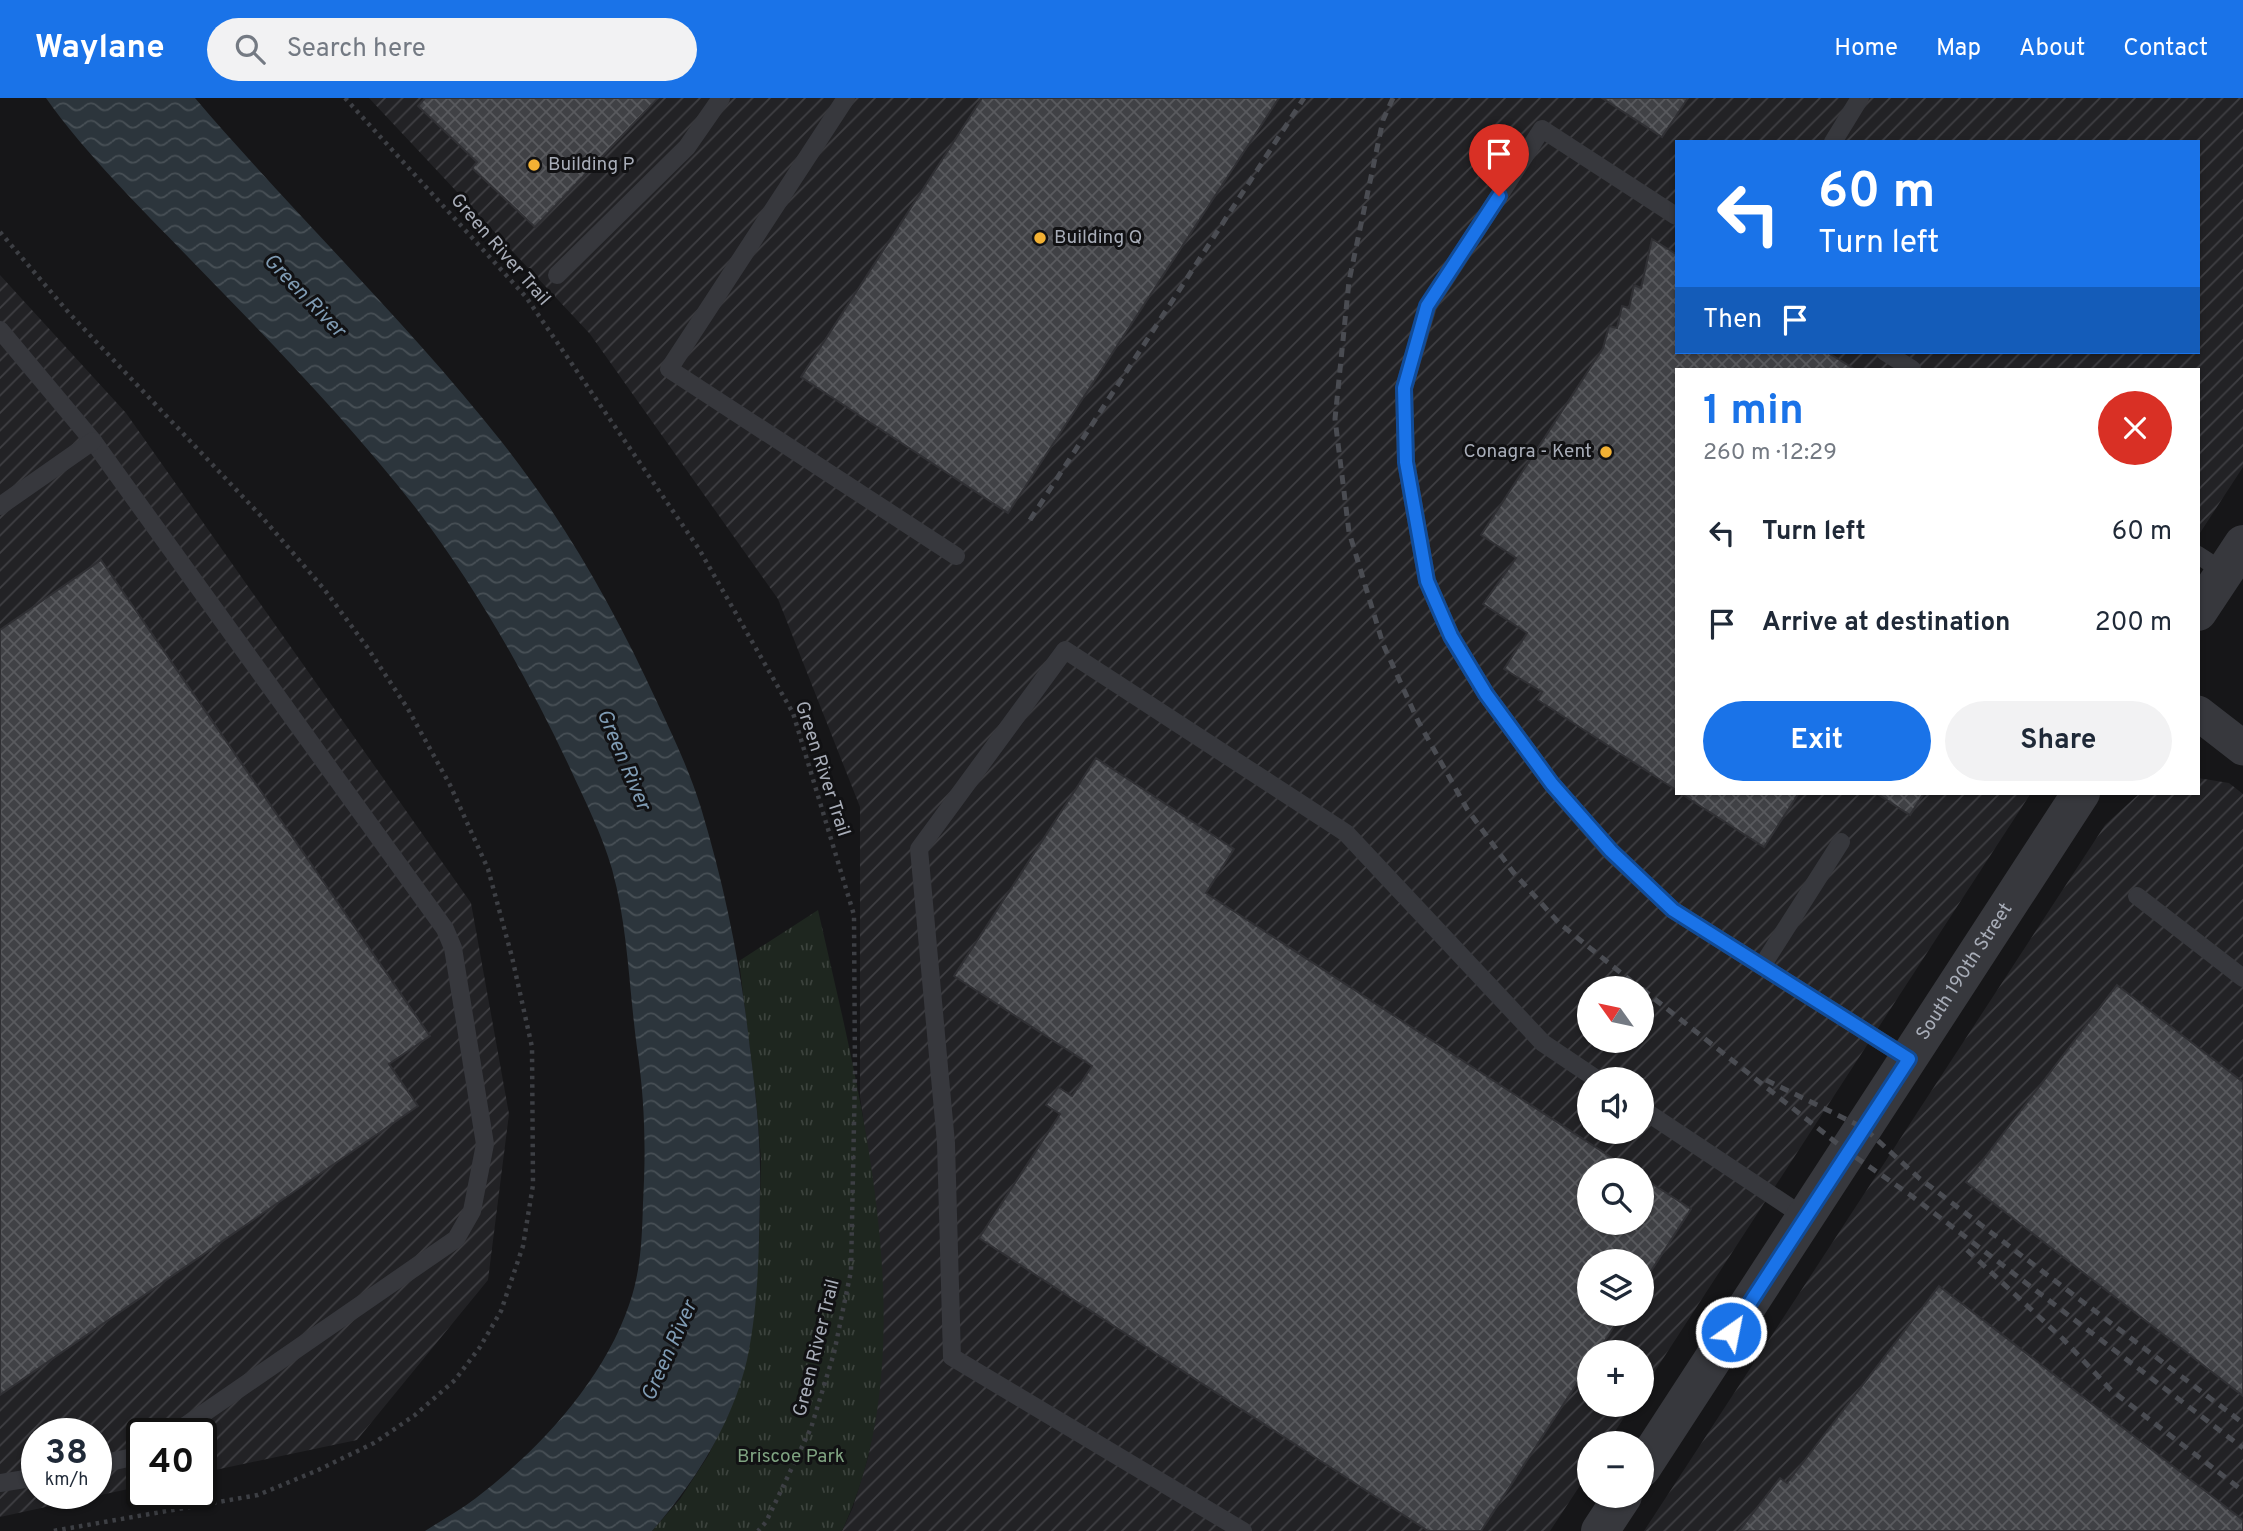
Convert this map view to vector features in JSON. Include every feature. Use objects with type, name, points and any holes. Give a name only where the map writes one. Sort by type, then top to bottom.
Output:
[{"type":"street","points":[[2200,607],[2222,557]]},
{"type":"street","points":[[2200,715],[2243,748]]},
{"type":"street","name":"South 190th Street","points":[[1654,1450],[2080,795]]},
{"type":"street","points":[[1600,1531],[1615,1508]]},
{"type":"lane","points":[[557,275],[687,147],[721,98]]},
{"type":"lane","points":[[846,98],[669,369],[956,556]]},
{"type":"lane","points":[[1834,140],[1860,98]]},
{"type":"lane","points":[[1675,215],[1542,130],[1427,306],[1404,388],[1406,462],[1427,581],[1451,636],[1486,694],[1552,784],[1611,851],[1673,910],[1909,1059]]},
{"type":"lane","points":[[0,330],[93,441],[445,929],[453,948],[485,1144],[472,1211],[456,1239],[197,1418]]},
{"type":"lane","points":[[1888,354],[1910,368]]},
{"type":"lane","points":[[0,506],[93,441]]},
{"type":"lane","points":[[1243,1531],[952,1357],[946,1143],[919,849],[1065,650],[1346,833],[1543,1043],[1579,1067]]},
{"type":"lane","points":[[1762,966],[1841,842]]},
{"type":"lane","points":[[2137,897],[2243,978]]},
{"type":"lane","points":[[1654,1117],[1806,1218]]},
{"type":"lane","points":[[0,1483],[21,1480]]},
{"type":"path","name":"Green River Trail","points":[[345,98],[526,297],[699,549],[793,713],[853,915],[855,1075],[852,1271],[834,1353],[811,1428],[766,1522],[758,1531]]},
{"type":"path","points":[[0,232],[69,313],[262,517],[307,568],[368,647],[408,709],[450,785],[488,869],[512,957],[532,1047],[533,1185],[523,1246],[502,1311],[455,1380],[415,1415],[374,1443],[258,1495],[53,1531]]},
{"type":"shaded area","points":[[369,98],[2243,98],[2243,467],[2200,533],[2200,368],[1675,368],[1675,795],[2030,795],[1654,1373],[1654,1340],[1577,1340],[1577,1417],[1624,1417],[1615,1431],[1577,1431],[1577,1490],[1550,1531],[842,1531],[853,1507],[869,1454],[880,1382],[883,1295],[871,1172],[860,1097],[860,807],[778,599],[590,334]]},
{"type":"shaded area","points":[[0,275],[126,413],[471,903],[509,1114],[488,1280],[357,1440],[217,1470],[217,1418],[126,1418],[126,1489],[112,1493],[112,1418],[21,1418],[21,1509],[37,1509],[0,1517]]},
{"type":"shaded area","points":[[2200,778],[2229,783],[2243,794],[2243,1531],[1644,1531],[2105,825],[2138,795],[2200,795]]},
{"type":"green space","name":"Briscoe Park","points":[[818,910],[852,1061],[878,1222],[884,1303],[881,1383],[867,1459],[842,1531],[652,1531],[680,1499],[708,1456],[729,1413],[759,1246],[761,1159],[739,961]]},
{"type":"water","name":"Green River","points":[[46,98],[195,98],[465,397],[524,471],[567,534],[606,600],[681,754],[701,808],[718,867],[742,988],[759,1136],[759,1253],[751,1339],[732,1407],[697,1472],[652,1531],[425,1531],[500,1479],[566,1412],[603,1360],[618,1333],[633,1292],[642,1229],[643,1106],[622,913],[612,869],[598,830],[553,732],[517,665],[459,568],[415,507],[362,442],[248,318],[96,161]]},
{"type":"building","name":"Building P","points":[[425,98],[658,98],[535,227],[472,168],[477,162],[418,106]]},
{"type":"building","name":"Building Q","points":[[982,98],[1279,98],[1008,513],[801,377]]},
{"type":"building","points":[[1602,98],[1688,98],[1662,137]]},
{"type":"building","name":"Conagra - Kent","points":[[1652,239],[1675,253],[1675,354],[1830,354],[1852,368],[1675,368],[1675,789],[1538,700],[1542,692],[1504,669],[1527,633],[1483,604],[1516,558],[1481,535],[1603,348],[1609,326],[1617,328],[1622,306],[1629,308],[1634,285],[1641,288]]},
{"type":"building","points":[[101,560],[430,1036],[389,1064],[418,1106],[0,1395],[0,630]]},
{"type":"building","points":[[1096,758],[1234,849],[1206,893],[1577,1135],[1577,1144],[1591,1144],[1612,1158],[1577,1158],[1577,1235],[1654,1235],[1654,1185],[1691,1209],[1654,1266],[1654,1249],[1577,1249],[1577,1326],[1614,1326],[1605,1340],[1577,1340],[1577,1383],[1481,1531],[1428,1531],[979,1238],[1060,1114],[1046,1105],[1058,1087],[1072,1096],[1092,1066],[954,976]]},
{"type":"building","points":[[1683,795],[1798,795],[1764,847]]},
{"type":"building","points":[[1879,795],[1923,795],[1910,815]]},
{"type":"building","points":[[2117,985],[2243,1082],[2243,1396],[1966,1182]]},
{"type":"building","points":[[1939,1286],[2243,1520],[2243,1531],[1739,1531],[1780,1478],[1787,1483]]},
{"type":"railway","points":[[1030,520],[1304,98]]},
{"type":"railway","points":[[1393,98],[1383,120],[1349,281],[1335,419],[1349,532],[1383,644],[1418,721],[1467,809],[1513,872],[1559,923],[1625,976]]},
{"type":"railway","points":[[1654,998],[1848,1152],[1909,1194],[2243,1448]]},
{"type":"railway","points":[[1766,1080],[1864,1128],[1919,1178],[2243,1423]]},
{"type":"railway","points":[[1967,1250],[2063,1339],[2111,1390],[2243,1491]]},
{"type":"place","name":"Building P","points":[[534,165]]},
{"type":"place","name":"Building Q","points":[[1040,238]]},
{"type":"place","name":"Conagra - Kent","points":[[1606,452]]},
{"type":"route","points":[[1499,196],[1427,306],[1404,388],[1406,462],[1427,581],[1451,636],[1486,694],[1552,784],[1611,851],[1673,910],[1909,1059],[1731,1332]]}]
